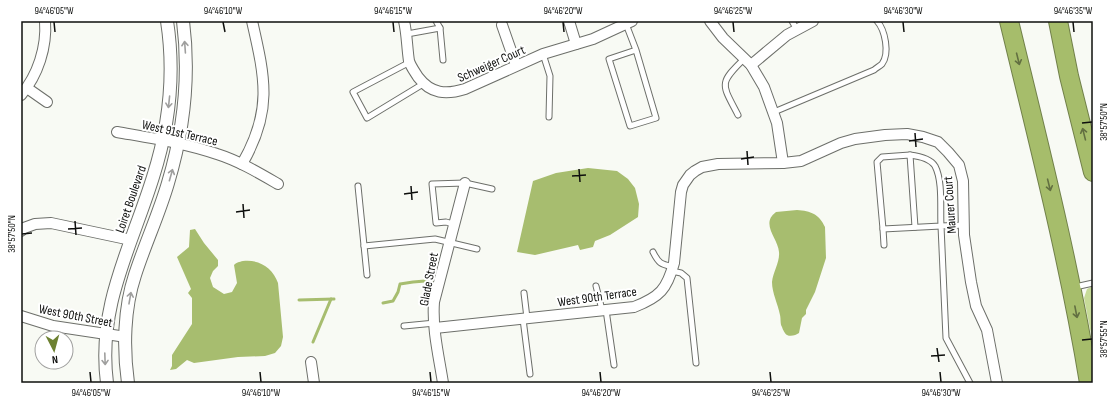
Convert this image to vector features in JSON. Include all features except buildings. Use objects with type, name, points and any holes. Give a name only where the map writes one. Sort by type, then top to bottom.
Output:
[{"type":"highway","points":[[1009,21],[1053,201],[1072,288],[1089,383]]},
{"type":"highway","points":[[1058,21],[1069,76],[1093,172]]},
{"type":"street","points":[[45,21],[45,34],[41,56],[36,71],[24,91],[47,102]]},
{"type":"street","name":"Loiret Boulevard","points":[[107,383],[105,334],[114,289],[153,178],[166,123],[170,91],[170,53],[167,21]]},
{"type":"street","points":[[128,383],[126,337],[128,309],[135,276],[168,184],[179,144],[184,110],[186,74],[183,21]]},
{"type":"street","points":[[242,164],[252,147],[263,110],[264,76],[252,21]]},
{"type":"street","points":[[404,21],[410,62],[423,84]]},
{"type":"street","points":[[569,21],[576,44]]},
{"type":"street","points":[[710,21],[723,38],[747,62],[764,87],[774,112],[783,163]]},
{"type":"street","points":[[747,62],[787,35],[795,26],[813,21]]},
{"type":"street","name":"Schweiger Court","points":[[423,84],[443,93],[452,93],[465,89],[543,54],[603,35],[629,22]]},
{"type":"street","points":[[502,25],[516,65]]},
{"type":"street","name":"West 91st Terrace","points":[[117,132],[163,140],[219,154],[242,164],[278,184]]},
{"type":"street","name":"Maurer Court","points":[[783,163],[802,161],[841,143],[855,139],[885,135],[907,134],[938,142],[948,152],[959,165],[963,181],[965,242],[971,282],[976,306],[987,330],[996,383]]},
{"type":"street","name":"West 90th Terrace","points":[[435,326],[525,319],[634,307],[650,301],[664,289],[673,269],[681,192],[683,185],[690,176],[702,167],[718,164],[783,163]]},
{"type":"street","name":"Glade Street","points":[[443,383],[435,326],[434,302],[465,182]]},
{"type":"street","points":[[21,231],[24,228],[35,224],[51,223],[131,240]]},
{"type":"street","name":"West 90th Street","points":[[21,316],[53,326],[126,337]]},
{"type":"street","points":[[311,362],[314,383]]},
{"type":"lane","points":[[436,21],[440,28],[443,60]]},
{"type":"lane","points":[[774,112],[874,70],[882,63],[885,54],[885,44],[880,25],[877,21]]},
{"type":"lane","points":[[629,22],[656,118],[630,126],[609,59],[636,50]]},
{"type":"lane","points":[[407,34],[440,28]]},
{"type":"lane","points":[[543,54],[550,76],[549,117]]},
{"type":"lane","points":[[410,62],[353,92],[367,118],[423,84]]},
{"type":"lane","points":[[738,115],[726,92],[725,85],[727,78],[747,62]]},
{"type":"lane","points":[[910,155],[915,227]]},
{"type":"lane","points":[[884,246],[877,162],[882,157],[910,155],[922,156],[934,165],[939,180],[946,338],[969,382]]},
{"type":"lane","points":[[453,224],[446,222],[436,223],[432,184],[465,182],[492,189]]},
{"type":"lane","points":[[358,186],[367,275]]},
{"type":"lane","points":[[883,229],[964,224]]},
{"type":"lane","points":[[364,246],[435,239],[477,249]]},
{"type":"lane","points":[[653,252],[658,262],[681,273],[687,278],[696,362]]},
{"type":"lane","points":[[1072,288],[1093,283]]},
{"type":"lane","points":[[596,286],[604,310],[614,365]]},
{"type":"lane","points":[[524,294],[530,374]]},
{"type":"lane","points":[[404,326],[435,326]]},
{"type":"shaded area","points":[[588,168],[617,171],[628,179],[635,188],[639,204],[638,217],[610,235],[595,241],[593,247],[580,250],[578,245],[535,255],[517,252],[533,181],[556,173]]},
{"type":"shaded area","points":[[797,210],[814,214],[823,223],[825,227],[826,258],[815,292],[806,310],[806,314],[802,318],[799,333],[790,336],[783,331],[781,326],[779,311],[773,290],[772,282],[779,252],[771,231],[770,221],[771,217],[776,212]]},
{"type":"shaded area","points":[[195,229],[218,260],[218,266],[213,271],[210,278],[213,287],[224,294],[232,292],[237,283],[234,265],[236,263],[243,261],[255,261],[265,266],[273,273],[278,283],[283,337],[281,346],[275,353],[265,356],[238,357],[194,363],[187,360],[176,369],[170,370],[172,366],[172,355],[192,324],[192,298],[188,293],[191,289],[177,257],[189,247],[190,230]]},
{"type":"shaded area","points":[[1093,286],[1093,344],[1084,298],[1087,289]]},
{"type":"waterway","points":[[383,303],[393,301],[400,284],[437,280]]},
{"type":"waterway","points":[[313,342],[331,299]]},
{"type":"waterway","points":[[299,300],[334,299]]}]
